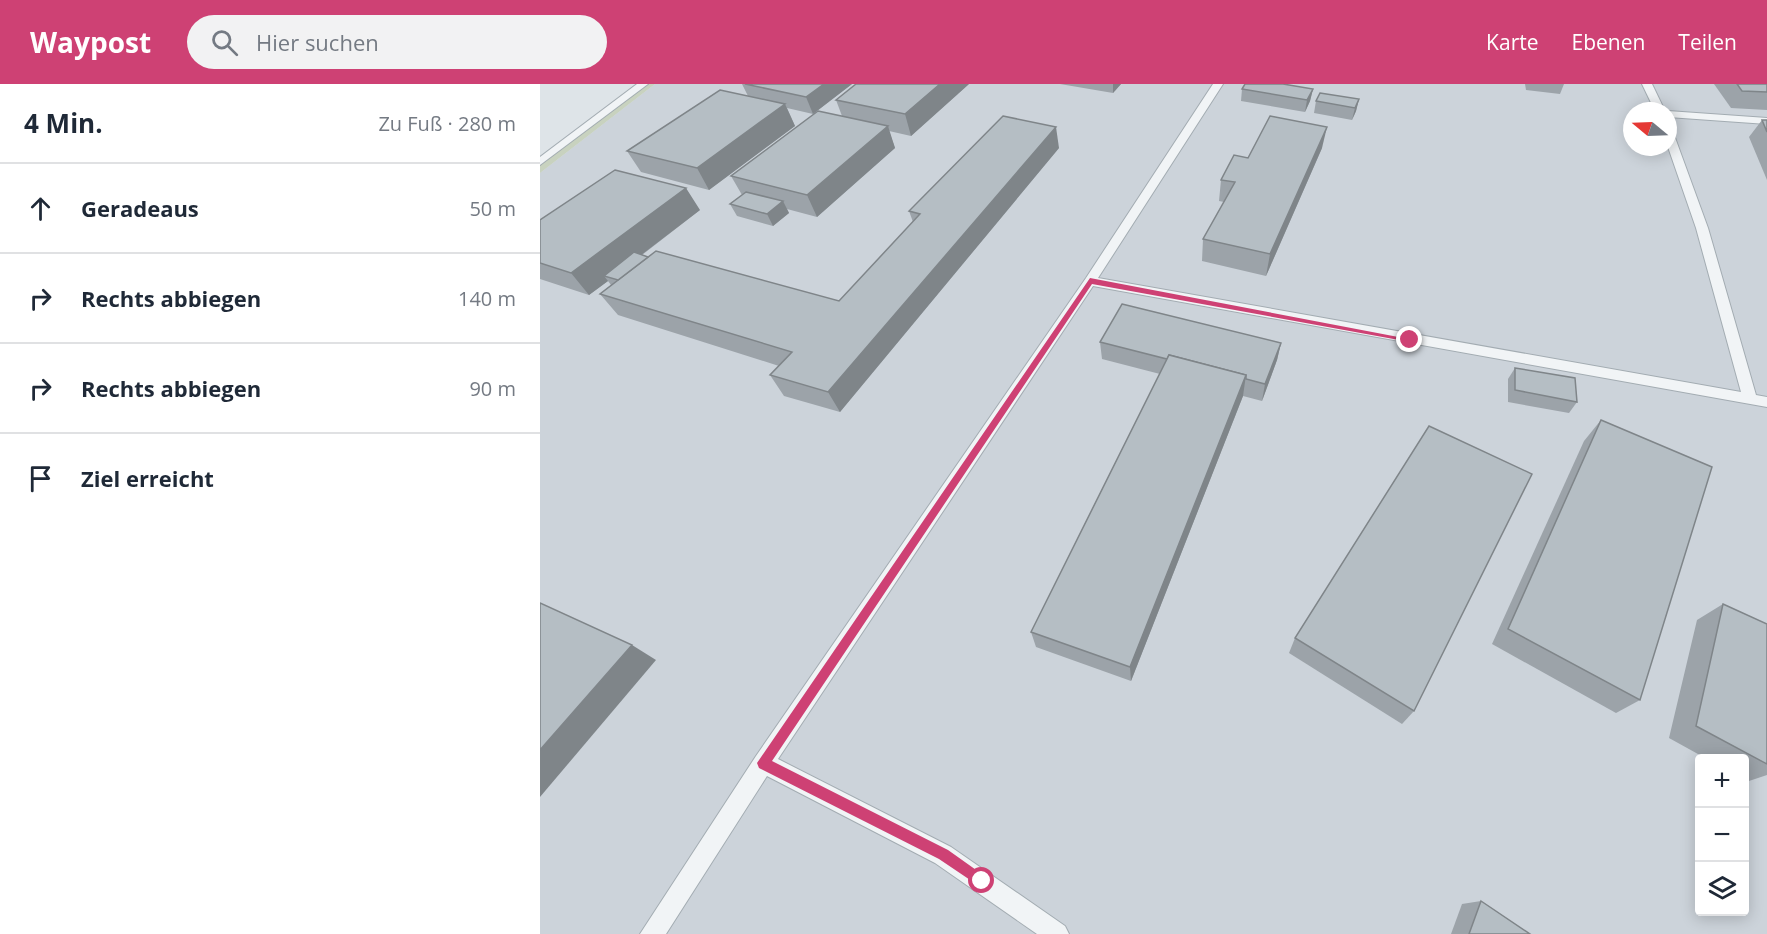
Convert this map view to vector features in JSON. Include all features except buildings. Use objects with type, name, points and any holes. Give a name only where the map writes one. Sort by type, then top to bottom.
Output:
[{"type":"lane","points":[[540,162],[643,84]]},
{"type":"lane","points":[[652,934],[764,763],[1090,281],[1218,84]]},
{"type":"lane","points":[[1647,84],[1656,102]]},
{"type":"lane","points":[[1677,115],[1767,122]]},
{"type":"lane","points":[[1676,156],[1702,228],[1750,399]]},
{"type":"lane","points":[[1090,281],[1767,402]]},
{"type":"lane","points":[[764,763],[943,855],[1057,934]]},
{"type":"shaded area","points":[[655,84],[1767,84],[1767,934],[540,934],[540,173]]},
{"type":"green space","points":[[645,84],[655,84],[540,173],[540,164]]},
{"type":"route","points":[[982,881],[943,855],[764,763],[1090,281],[1410,340]]}]
